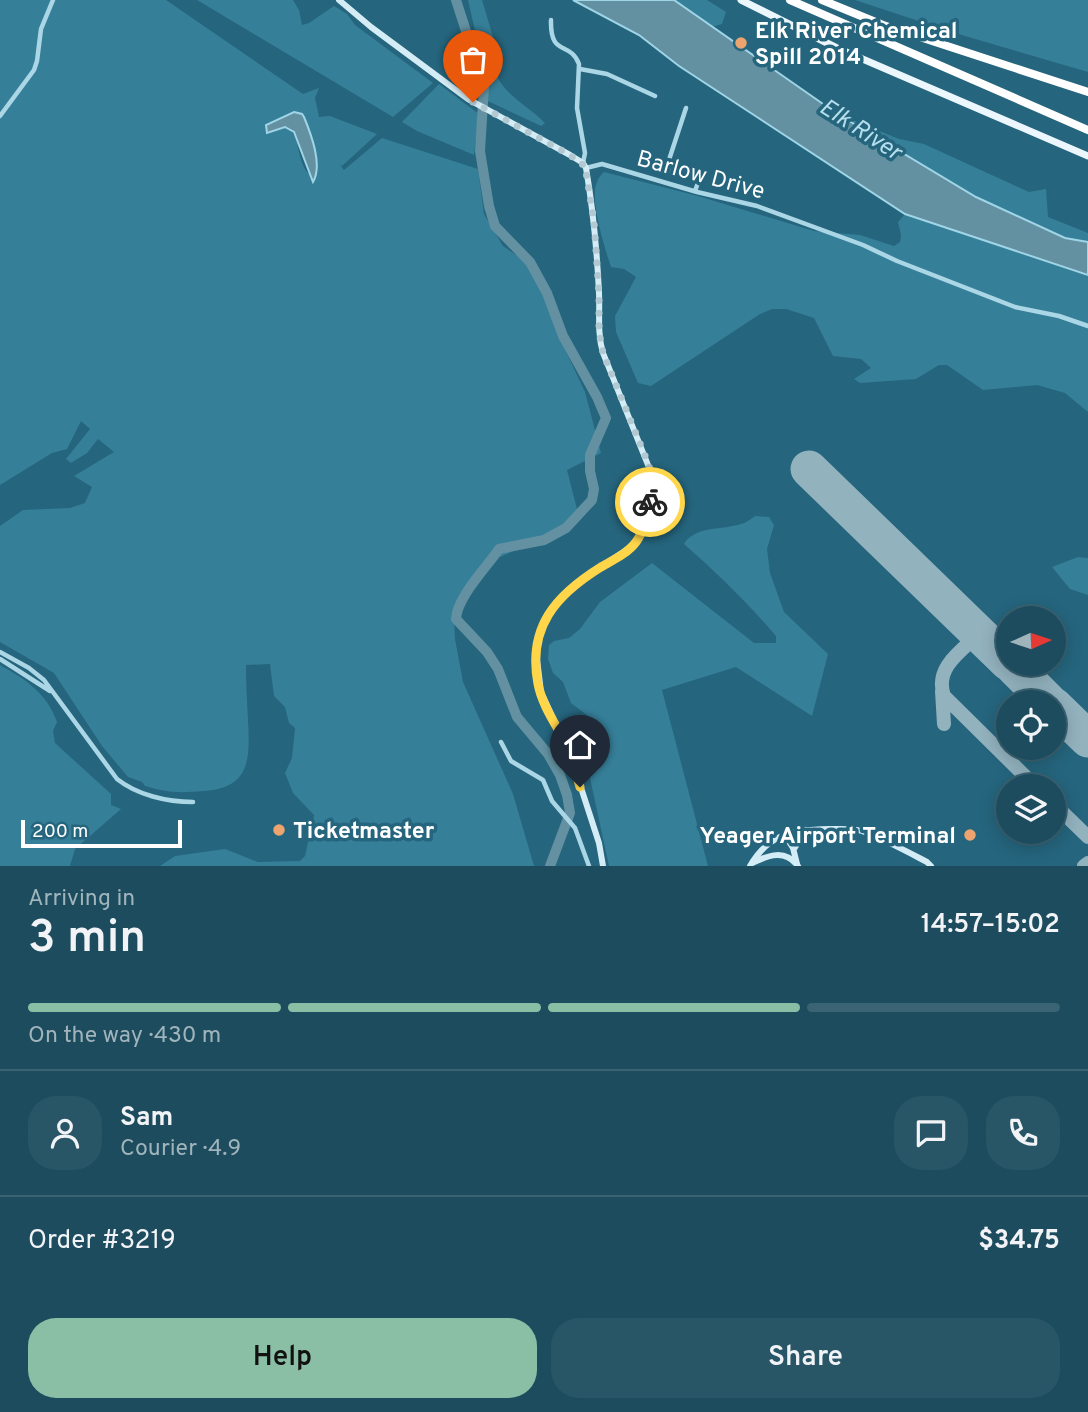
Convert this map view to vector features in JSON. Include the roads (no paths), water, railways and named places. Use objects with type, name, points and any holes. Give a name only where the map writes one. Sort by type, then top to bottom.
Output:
[{"type":"highway","points":[[790,0],[1088,130]]},
{"type":"highway","points":[[822,0],[883,25],[1088,92]]},
{"type":"main road","points":[[741,0],[837,48],[1088,156]]},
{"type":"street","points":[[0,116],[34,70],[41,29],[53,0]]},
{"type":"street","name":"Barlow Drive","points":[[339,0],[402,51],[473,102],[584,165],[601,164],[695,192],[757,206],[863,245],[1014,307],[1059,316],[1088,326]]},
{"type":"street","points":[[551,20],[552,39],[576,57],[580,68],[577,115],[594,221],[603,353],[652,476],[652,490],[645,522],[636,542],[561,597],[541,628],[536,651],[541,692],[571,757],[599,843],[603,866]]},
{"type":"street","points":[[580,68],[607,74],[655,96]]},
{"type":"street","points":[[686,108],[666,169],[699,180],[695,192]]},
{"type":"street","points":[[0,652],[29,668],[57,695],[117,779],[129,788],[154,796],[193,802]]},
{"type":"street","points":[[0,659],[57,695]]},
{"type":"street","points":[[501,742],[512,761],[541,777],[551,801],[571,822],[589,866]]},
{"type":"street","points":[[794,850],[806,830]]},
{"type":"street","points":[[751,865],[759,850],[784,834],[806,830],[861,831],[920,858],[931,866]]},
{"type":"street","points":[[784,834],[794,850],[798,865]]},
{"type":"street","points":[[751,865],[775,854],[789,858],[798,865]]},
{"type":"water","name":"Elk River","points":[[573,0],[674,0],[836,113],[976,197],[1065,238],[1088,242],[1088,275],[905,214],[679,66],[639,35]]},
{"type":"water","points":[[294,112],[304,117],[313,141],[317,167],[313,182],[294,132],[285,127],[267,133],[266,125]]},
{"type":"waterway","points":[[456,0],[484,87],[480,151],[495,226],[530,262],[547,293],[563,336],[606,418],[590,455],[594,489],[592,500],[566,528],[544,540],[499,549],[461,601],[456,619],[487,652],[498,669],[517,717],[548,754],[560,775],[570,813],[550,866]]},
{"type":"place","name":"Elk River Chemical Spill 2014","points":[[741,43]]},
{"type":"place","name":"Ticketmaster","points":[[279,830]]},
{"type":"place","name":"Yeager Airport Terminal","points":[[970,835]]}]
